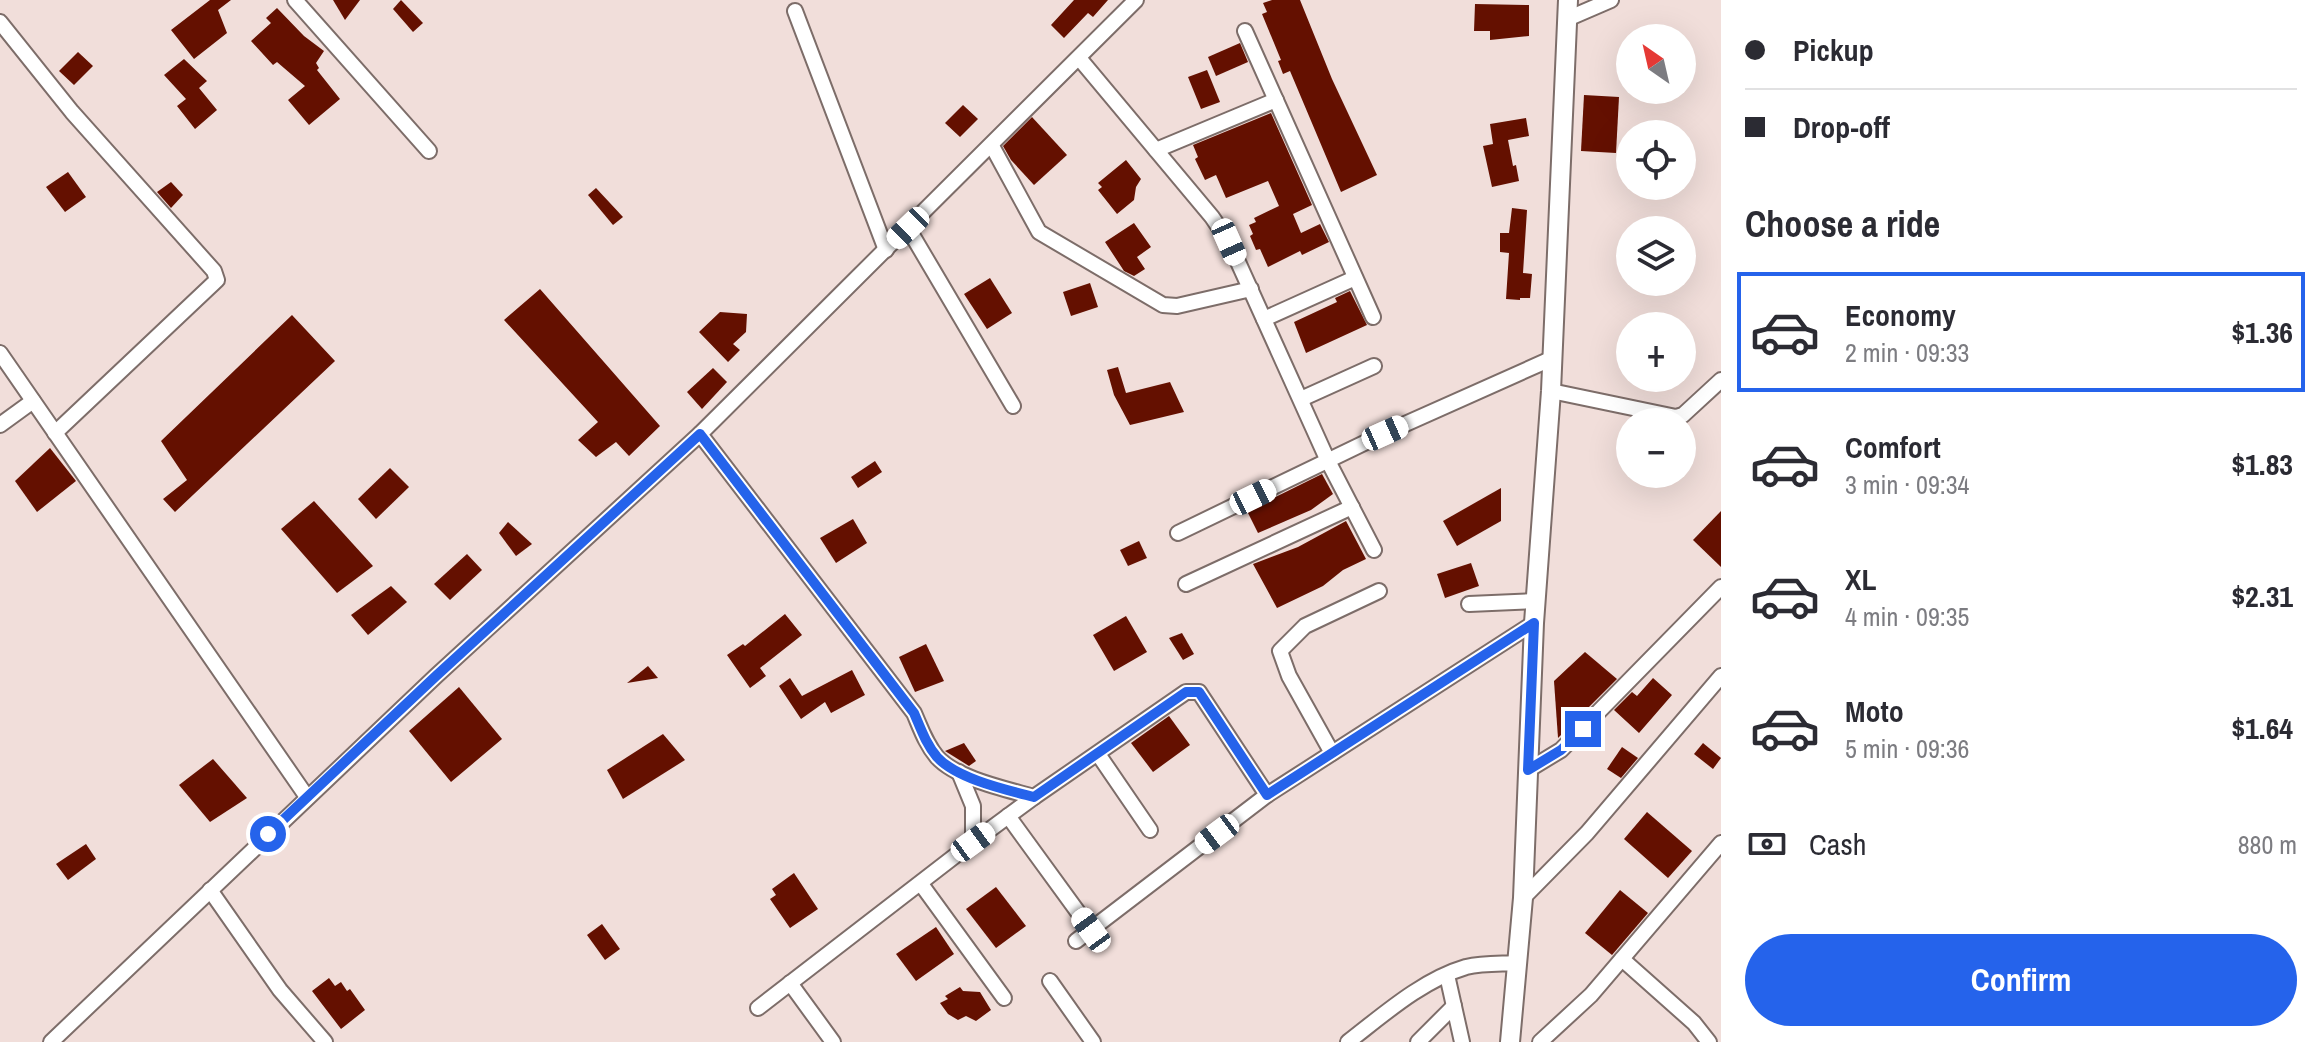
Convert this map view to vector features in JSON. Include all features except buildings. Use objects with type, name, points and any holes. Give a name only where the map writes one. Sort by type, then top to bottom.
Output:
[{"type":"main road","points":[[1510,1042],[1523,898],[1534,623],[1553,358],[1568,0]]},
{"type":"street","points":[[295,0],[429,151]]},
{"type":"street","points":[[55,1041],[307,797],[700,434],[1136,0]]},
{"type":"street","points":[[1567,19],[1611,0]]},
{"type":"street","points":[[795,11],[886,250]]},
{"type":"street","points":[[0,22],[72,112],[214,271],[217,280],[55,433]]},
{"type":"street","points":[[1245,31],[1373,317]]},
{"type":"street","points":[[1079,58],[1221,229],[1328,461],[1374,550]]},
{"type":"street","points":[[1156,150],[1276,100]]},
{"type":"street","points":[[992,146],[1039,232],[1163,305],[1177,306],[1251,289]]},
{"type":"street","points":[[908,228],[1013,406]]},
{"type":"street","points":[[1264,319],[1355,278]]},
{"type":"street","points":[[0,353],[307,797]]},
{"type":"street","points":[[1178,533],[1553,358]]},
{"type":"street","points":[[1301,399],[1374,366]]},
{"type":"street","points":[[1551,391],[1676,417],[1683,415],[1721,380]]},
{"type":"street","points":[[0,425],[33,401]]},
{"type":"street","points":[[700,434],[914,713],[925,740],[939,759],[959,772],[1034,797]]},
{"type":"street","points":[[1186,584],[1352,507]]},
{"type":"street","points":[[1528,770],[1561,750],[1721,587]]},
{"type":"street","points":[[1332,753],[1289,676],[1280,651],[1305,626],[1379,591]]},
{"type":"street","points":[[1469,604],[1536,601]]},
{"type":"street","points":[[1076,941],[1267,795],[1534,623]]},
{"type":"street","points":[[1523,898],[1587,833],[1721,676]]},
{"type":"street","points":[[758,1008],[1008,816],[1186,692],[1199,692],[1267,795]]},
{"type":"street","points":[[1098,754],[1150,830]]},
{"type":"street","points":[[959,772],[973,806],[973,842]]},
{"type":"street","points":[[1008,816],[1091,930]]},
{"type":"street","points":[[1540,1042],[1571,1016],[1721,843]]},
{"type":"street","points":[[921,884],[1004,998]]},
{"type":"street","points":[[210,890],[280,990],[325,1042]]},
{"type":"street","points":[[1622,959],[1694,1023],[1709,1042]]},
{"type":"street","points":[[1348,1042],[1405,999],[1447,975],[1481,964],[1517,963]]},
{"type":"street","points":[[1447,975],[1462,1042]]},
{"type":"street","points":[[1050,981],[1093,1042]]},
{"type":"street","points":[[790,983],[833,1042]]},
{"type":"street","points":[[1418,1042],[1454,1006]]},
{"type":"route","points":[[268,834],[700,434],[914,713],[925,740],[939,759],[959,772],[999,787],[1034,797],[1186,692],[1193,691],[1199,692],[1267,795],[1534,623],[1528,770],[1561,750],[1583,729]]}]
